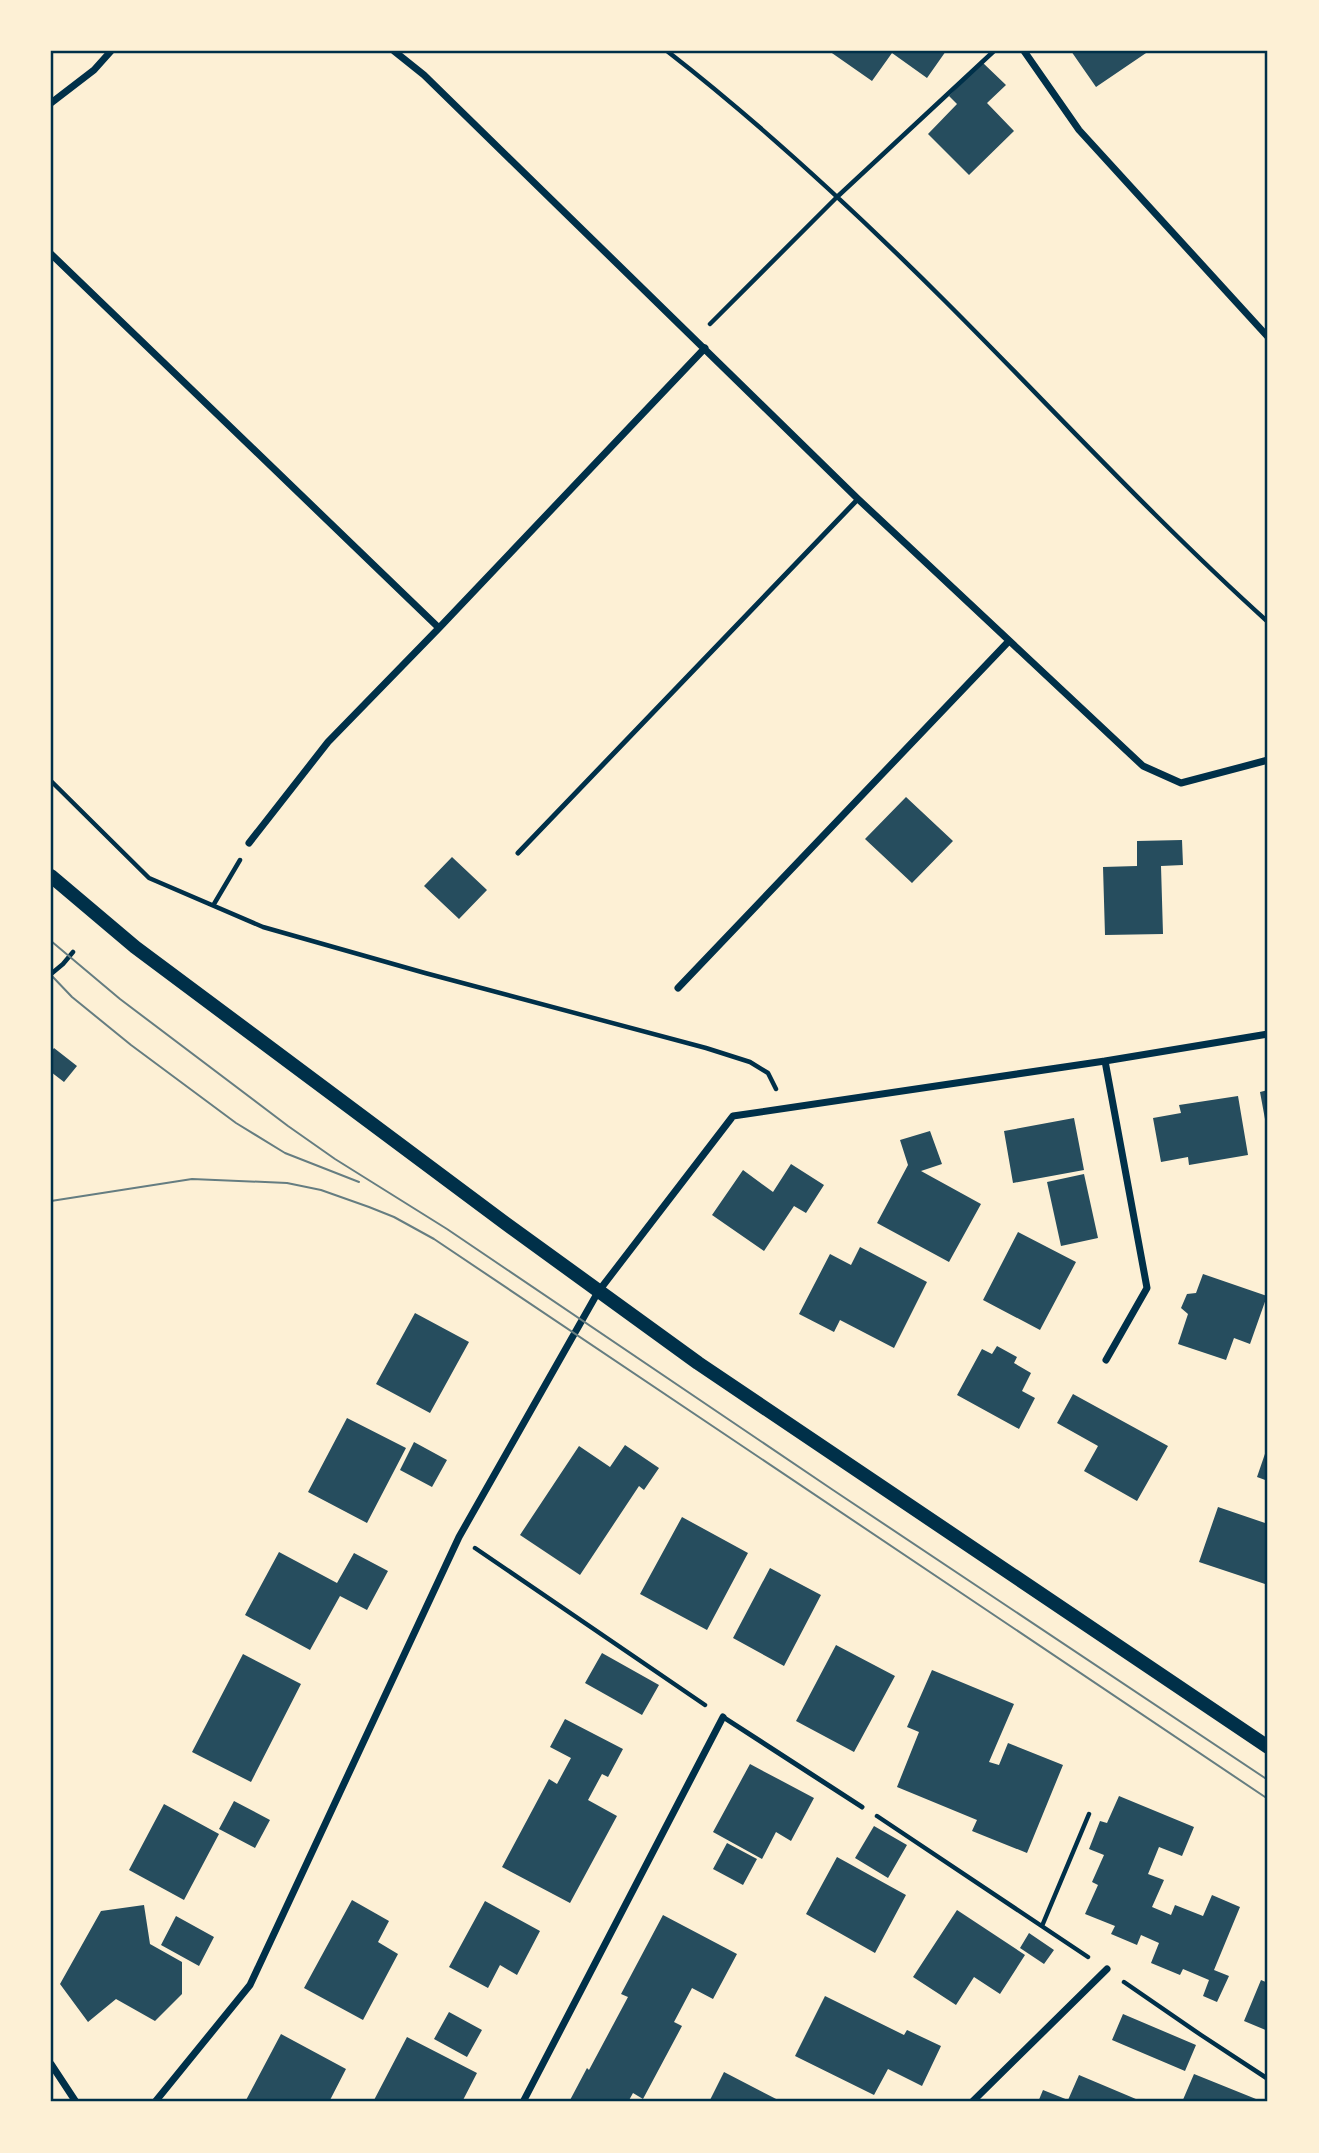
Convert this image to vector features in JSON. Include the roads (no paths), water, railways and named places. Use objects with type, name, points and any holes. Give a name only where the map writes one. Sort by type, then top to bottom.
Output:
[{"type":"main road","points":[[51,876],[135,947],[598,1292],[698,1363],[1268,1747]]},
{"type":"street","points":[[51,103],[94,70],[111,51]]},
{"type":"street","points":[[394,51],[425,75],[858,499],[1143,766],[1181,783],[1268,761]]},
{"type":"street","points":[[1024,51],[1079,130],[1268,337]]},
{"type":"street","points":[[51,254],[439,628]]},
{"type":"street","points":[[249,843],[328,742],[705,348]]},
{"type":"street","points":[[678,988],[1009,642]]},
{"type":"street","points":[[155,2102],[250,1985],[459,1537],[598,1292],[733,1116],[780,1111],[1268,1034]]},
{"type":"street","points":[[1105,1061],[1147,1288],[1106,1360]]},
{"type":"street","points":[[523,2102],[723,1717]]},
{"type":"street","points":[[972,2102],[1107,1969]]},
{"type":"street","points":[[51,2064],[76,2102]]},
{"type":"lane","points":[[518,853],[858,499]]},
{"type":"lane","points":[[723,1717],[862,1807]]},
{"type":"tram line","points":[[51,941],[120,999],[335,1159],[447,1229],[1268,1780]]},
{"type":"tram line","points":[[51,975],[72,997],[131,1045],[236,1123],[285,1153],[359,1182]]},
{"type":"tram line","points":[[51,1201],[192,1179],[287,1183],[321,1190],[394,1217],[434,1239],[1268,1799]]}]
